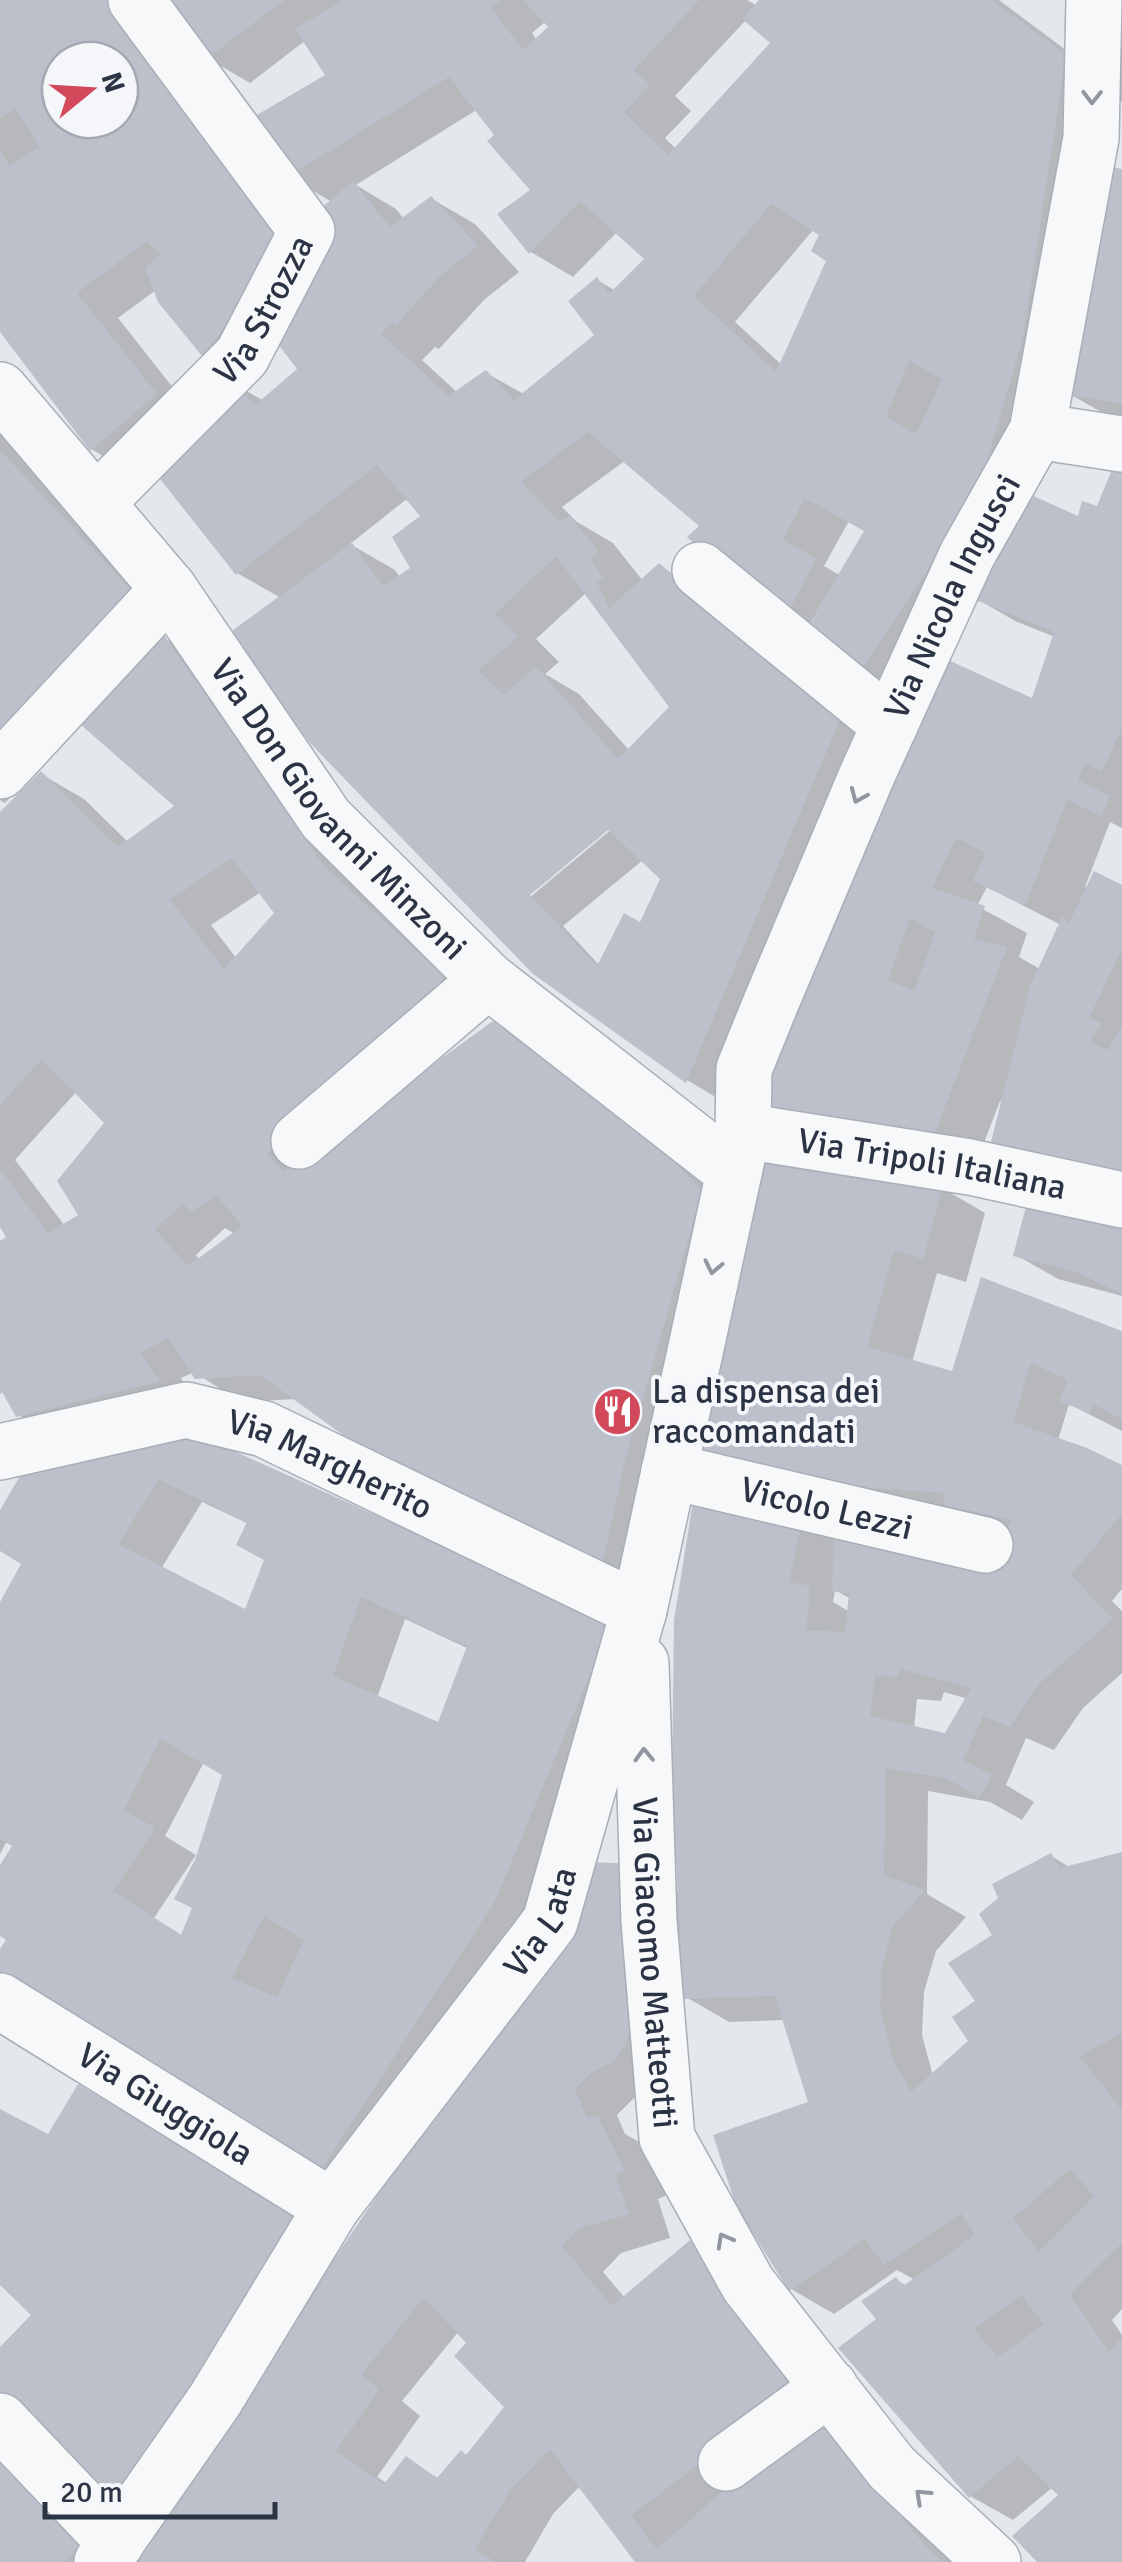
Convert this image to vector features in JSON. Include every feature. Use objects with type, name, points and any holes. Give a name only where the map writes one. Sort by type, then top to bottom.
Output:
[{"type":"street","name":"Via Strozza","points":[[96,503],[242,356],[307,230],[136,0]]},
{"type":"street","name":"Via Nicola Ingusci","points":[[738,1151],[744,1069],[967,554],[1037,431],[1092,138],[1094,0]]},
{"type":"street","name":"Via Don Giovanni Minzoni","points":[[0,390],[169,589],[326,820],[488,980],[738,1151]]},
{"type":"street","points":[[1037,431],[1122,444]]},
{"type":"street","points":[[700,570],[890,726]]},
{"type":"street","points":[[0,772],[169,589]]},
{"type":"street","points":[[299,1142],[488,980]]},
{"type":"street","name":"Via Tripoli Italiana","points":[[738,1151],[970,1167],[1122,1200]]},
{"type":"street","name":"Via Lata","points":[[109,2552],[215,2400],[332,2207],[550,1922],[639,1610],[738,1151]]},
{"type":"street","name":"Via Margherito","points":[[0,1452],[186,1410],[264,1429],[639,1610]]},
{"type":"street","name":"Vicolo Lezzi","points":[[669,1471],[985,1545]]},
{"type":"street","name":"Via Giacomo Matteotti","points":[[639,1610],[649,1920],[667,2138],[748,2284],[892,2468],[994,2562]]},
{"type":"street","name":"Via Giuggiola","points":[[0,2001],[332,2207]]},
{"type":"street","points":[[726,2463],[830,2387]]},
{"type":"street","points":[[0,2421],[109,2552]]},
{"type":"building","points":[[0,0],[115,0],[288,245],[202,356],[158,302],[145,268],[160,255],[147,241],[77,293],[157,394],[90,451],[0,332],[0,151],[10,166],[39,147],[15,107],[0,118]]},
{"type":"building","points":[[159,0],[284,0],[205,60]]},
{"type":"building","points":[[343,0],[500,0],[491,8],[523,50],[548,27],[523,0],[699,0],[634,70],[650,85],[624,112],[668,155],[770,43],[742,19],[759,0],[992,0],[1066,55],[1023,337],[977,495],[856,678],[800,639],[864,531],[805,498],[783,539],[816,559],[781,626],[687,537],[699,526],[588,432],[521,482],[560,521],[570,515],[599,553],[591,559],[604,579],[597,582],[609,608],[659,563],[841,717],[686,1083],[533,974],[309,742],[229,633],[352,543],[383,586],[410,568],[392,537],[420,516],[377,465],[236,575],[149,465],[231,379],[254,406],[297,369],[265,327],[320,209],[353,181],[390,227],[431,196],[478,246],[441,275],[395,326],[392,322],[381,334],[448,396],[486,370],[514,400],[594,335],[568,301],[597,277],[609,294],[644,259],[580,201],[529,254],[497,214],[530,190],[487,141],[494,135],[449,77],[286,178],[247,121],[325,75],[295,29]],"holes":[[[771,204],[819,235],[811,251],[826,261],[776,372],[694,296]],[[909,361],[942,379],[916,434],[886,417]],[[556,556],[669,707],[618,759],[536,666],[504,695],[478,671],[518,637],[495,614]],[[608,830],[660,879],[640,922],[624,913],[597,966],[530,895]]]},
{"type":"building","points":[[1103,165],[1122,169],[1122,404],[1063,393]]},
{"type":"building","points":[[1122,445],[1122,727],[1102,772],[1085,762],[1078,780],[1110,796],[1101,816],[1067,800],[1025,906],[973,881],[985,853],[956,838],[932,888],[985,906],[974,939],[1007,947],[929,1148],[774,1109],[761,1097],[935,654],[1032,698],[1054,632],[969,597],[1018,489],[1078,516],[1082,501],[1097,506]],"holes":[[[910,918],[935,932],[914,991],[888,980]]]},
{"type":"building","points":[[0,450],[132,591],[0,738]]},
{"type":"building","points":[[164,635],[324,866],[445,977],[267,1154],[284,1172],[493,1021],[654,1140],[702,1191],[625,1461],[603,1561],[372,1456],[260,1375],[195,1379],[168,1338],[140,1353],[160,1381],[16,1417],[0,1388],[0,1241],[6,1237],[0,1227],[0,1169],[48,1233],[78,1215],[57,1181],[104,1123],[42,1059],[0,1105],[0,812],[41,771],[118,847],[174,806],[81,725]],"holes":[[[232,858],[274,913],[224,969],[170,900]],[[216,1195],[242,1226],[188,1266],[155,1229],[183,1204],[192,1212]]]},
{"type":"building","points":[[1094,871],[1122,885],[1122,949],[1089,1018],[1102,1023],[1090,1041],[1108,1050],[1122,1026],[1122,1179],[988,1154],[1030,986],[1062,917],[1069,923]]},
{"type":"building","points":[[758,1148],[943,1186],[923,1259],[894,1250],[867,1347],[952,1371],[981,1277],[1122,1331],[1122,1419],[1093,1404],[1089,1413],[1059,1401],[1068,1380],[1031,1363],[1013,1422],[1122,1465],[1122,1514],[1071,1575],[1113,1619],[1040,1683],[1010,1727],[983,1716],[963,1760],[992,1775],[979,1798],[948,1779],[886,1768],[884,1875],[925,1890],[893,1926],[882,1967],[880,2009],[893,2059],[911,2092],[968,2041],[952,2017],[975,2001],[948,1963],[992,1935],[979,1914],[998,1898],[992,1884],[1051,1853],[1060,1868],[1122,1852],[1122,2032],[1080,2057],[1122,2110],[1122,2243],[1070,2294],[1109,2352],[1122,2338],[1122,2562],[1037,2562],[1012,2536],[1058,2495],[1018,2456],[969,2498],[838,2348],[876,2319],[861,2301],[896,2277],[903,2286],[975,2235],[961,2213],[884,2265],[865,2239],[789,2291],[736,2206],[713,2135],[808,2102],[775,1996],[683,1999],[672,1779],[674,1620],[695,1489],[803,1517],[789,1582],[811,1586],[806,1630],[845,1632],[849,1594],[832,1591],[835,1520],[992,1559],[1011,1520],[944,1505],[944,1493],[823,1485],[699,1461]],"holes":[[[901,1669],[971,1688],[945,1733],[870,1716],[875,1676],[898,1677]],[[1070,2169],[1094,2196],[1039,2252],[1013,2218]],[[1022,2295],[1044,2325],[997,2357],[974,2329]]]},
{"type":"building","points":[[1029,1195],[1122,1222],[1122,1294],[1076,1272],[1013,1256]]},
{"type":"building","points":[[183,1428],[612,1622],[495,1901],[321,2170],[0,1975],[0,1949],[6,1940],[0,1936],[0,1865],[12,1846],[0,1839],[0,1602],[21,1564],[0,1551],[0,1510],[24,1469]],"holes":[[[159,1480],[247,1522],[236,1545],[264,1560],[245,1609],[118,1544]],[[361,1597],[467,1646],[438,1722],[333,1676]],[[160,1739],[222,1775],[195,1860],[174,1899],[192,1908],[181,1935],[113,1891],[155,1828],[124,1810]],[[264,1916],[304,1940],[277,1997],[232,1978]]]},
{"type":"building","points":[[588,1862],[636,1864],[639,1999],[625,2045],[613,2062],[592,2072],[575,2089],[587,2118],[598,2116],[625,2171],[616,2175],[629,2214],[578,2229],[562,2246],[612,2306],[690,2240],[807,2380],[631,2516],[657,2549],[751,2466],[819,2416],[943,2562],[635,2562],[550,2449],[511,2489],[475,2549],[495,2562],[129,2562],[431,2116]],"holes":[[[424,2297],[466,2343],[454,2356],[504,2407],[466,2455],[461,2450],[437,2478],[406,2456],[384,2484],[336,2451],[379,2389],[361,2375]]]},
{"type":"building","points":[[78,2084],[298,2217],[188,2402],[110,2500],[0,2395],[0,2347],[31,2315],[0,2285],[0,2109],[48,2134]]},
{"type":"building","points":[[0,2451],[83,2541],[65,2562],[0,2562]]},
{"type":"place","name":"La dispensa dei raccomandati","points":[[617,1411]]}]
